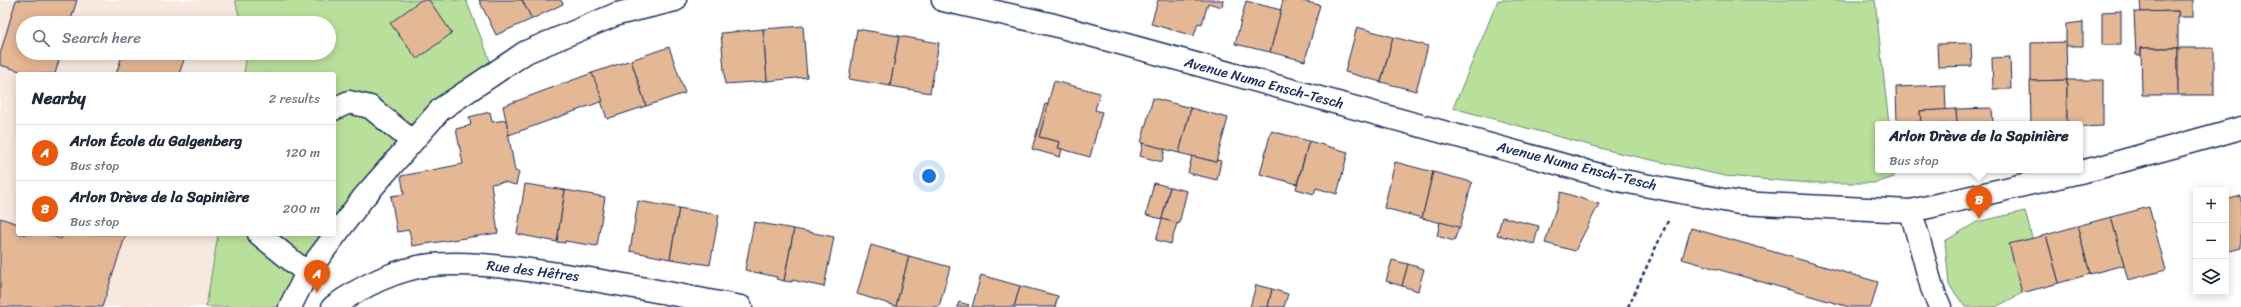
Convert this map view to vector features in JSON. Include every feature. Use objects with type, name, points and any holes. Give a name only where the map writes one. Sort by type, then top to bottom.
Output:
[{"type":"street","points":[[336,234],[363,198],[441,110],[526,52],[617,14],[675,0]]},
{"type":"street","name":"Avenue Numa Ensch-Tesch","points":[[943,0],[1054,25],[1618,180],[1739,203],[1911,211],[2075,173]]},
{"type":"street","points":[[336,108],[349,102],[370,107],[412,141]]},
{"type":"street","name":"Avenue Numa Ensch-Tesch","points":[[2083,171],[2241,128]]},
{"type":"street","points":[[1911,211],[1932,288],[1940,307]]},
{"type":"street","points":[[261,236],[307,273]]},
{"type":"street","points":[[290,307],[307,273],[335,236]]},
{"type":"street","name":"Rue des Hêtres","points":[[333,307],[356,290],[395,275],[431,265],[474,264],[569,275],[741,307]]},
{"type":"path","points":[[1628,307],[1682,191]]},
{"type":"shaded area","points":[[0,0],[235,0],[239,16],[16,16],[16,60],[246,60],[244,72],[16,72],[16,236],[218,236],[206,307],[0,307]]},
{"type":"green space","points":[[235,0],[466,0],[495,73],[441,109],[290,307],[206,307],[218,236],[336,236],[336,72],[244,72],[246,60],[336,60],[336,16],[239,16]]},
{"type":"green space","points":[[1498,0],[1875,0],[1889,121],[1875,121],[1875,173],[1894,173],[1894,177],[1876,183],[1809,183],[1725,176],[1615,152],[1453,108]]},
{"type":"green space","points":[[2025,211],[2032,238],[2022,293],[1996,307],[1965,307],[1949,285],[1945,241],[1977,222]]},
{"type":"building","points":[[16,0],[77,0],[72,16],[16,16],[16,60],[59,60],[56,72],[23,72],[0,65],[0,54]]},
{"type":"building","points":[[421,0],[429,0],[452,33],[417,59],[390,23]]},
{"type":"building","points":[[479,0],[522,0],[532,19],[496,35]]},
{"type":"building","points":[[522,0],[561,0],[563,4],[532,19]]},
{"type":"building","points":[[1158,0],[1223,0],[1222,7],[1208,3],[1202,24],[1198,23],[1194,36],[1151,24]]},
{"type":"building","points":[[1283,0],[1298,0],[1320,5],[1305,61],[1270,52]]},
{"type":"building","points":[[2140,0],[2193,0],[2193,17],[2178,17],[2178,11],[2141,12]]},
{"type":"building","points":[[1246,1],[1281,10],[1270,52],[1235,44]]},
{"type":"building","points":[[2121,11],[2121,45],[2102,45],[2102,12]]},
{"type":"building","points":[[2178,11],[2178,48],[2141,48],[2141,55],[2136,55],[2134,12]]},
{"type":"building","points":[[2083,22],[2083,46],[2066,46],[2066,24]]},
{"type":"building","points":[[803,26],[807,77],[767,81],[763,29]]},
{"type":"building","points":[[1357,27],[1393,37],[1381,82],[1345,72]]},
{"type":"building","points":[[763,29],[767,81],[725,84],[721,33]]},
{"type":"building","points":[[857,29],[899,36],[890,86],[849,79]]},
{"type":"building","points":[[899,36],[939,43],[930,93],[890,86]]},
{"type":"building","points":[[1393,37],[1428,46],[1416,91],[1381,82]]},
{"type":"building","points":[[2066,42],[2067,80],[2031,81],[2031,43]]},
{"type":"building","points":[[1971,43],[1972,66],[1938,67],[1937,44]]},
{"type":"building","points":[[669,47],[685,93],[646,106],[631,60]]},
{"type":"building","points":[[2141,48],[2178,48],[2178,95],[2142,95]]},
{"type":"building","points":[[2178,48],[2214,48],[2214,95],[2178,95]]},
{"type":"building","points":[[2010,57],[2011,89],[1993,89],[1992,58]]},
{"type":"building","points":[[121,60],[184,60],[180,72],[117,72]]},
{"type":"building","points":[[631,60],[646,106],[607,119],[592,73]]},
{"type":"building","points":[[592,73],[603,101],[509,135],[503,106]]},
{"type":"building","points":[[2067,80],[2067,121],[2031,121],[2030,81]]},
{"type":"building","points":[[2067,80],[2103,80],[2103,126],[2083,127],[2083,121],[2067,121]]},
{"type":"building","points":[[1054,81],[1100,93],[1095,110],[1102,112],[1090,157],[1058,148],[1060,142],[1039,137]]},
{"type":"building","points":[[1945,85],[1946,110],[1920,111],[1921,121],[1897,121],[1896,87]]},
{"type":"building","points":[[1153,98],[1191,108],[1179,153],[1141,143]]},
{"type":"building","points":[[1045,104],[1048,105],[1039,137],[1060,142],[1058,148],[1062,149],[1060,157],[1032,149]]},
{"type":"building","points":[[1191,108],[1228,118],[1216,162],[1179,153]]},
{"type":"building","points":[[1992,108],[1993,121],[1957,121],[1956,109]]},
{"type":"building","points":[[1956,109],[1957,121],[1921,121],[1920,111]]},
{"type":"building","points":[[490,112],[492,122],[506,120],[515,171],[519,172],[516,185],[504,182],[491,184],[498,233],[412,246],[409,230],[397,232],[391,196],[404,194],[401,176],[463,164],[456,129],[471,125],[469,117]]},
{"type":"building","points":[[1271,131],[1309,141],[1297,184],[1260,174]]},
{"type":"building","points":[[1309,141],[1348,152],[1337,194],[1316,188],[1314,194],[1296,189]]},
{"type":"building","points":[[1143,143],[1165,149],[1162,162],[1140,156]]},
{"type":"building","points":[[1192,156],[1216,162],[1217,160],[1221,161],[1217,180],[1188,173]]},
{"type":"building","points":[[1395,162],[1433,172],[1422,218],[1384,208]]},
{"type":"building","points":[[1433,172],[1472,182],[1460,228],[1422,218]]},
{"type":"building","points":[[1154,183],[1170,187],[1162,219],[1146,215]]},
{"type":"building","points":[[525,184],[565,190],[557,242],[517,234]]},
{"type":"building","points":[[1170,187],[1187,191],[1179,224],[1162,219]]},
{"type":"building","points":[[565,190],[605,197],[597,246],[565,241],[565,243],[557,242]]},
{"type":"building","points":[[1561,192],[1599,204],[1575,251],[1545,243]]},
{"type":"building","points":[[2241,196],[2241,248],[2229,251],[2229,223],[2229,199]]},
{"type":"building","points":[[638,201],[679,208],[670,259],[630,251]]},
{"type":"building","points":[[2149,207],[2166,270],[2128,280],[2111,217]]},
{"type":"building","points":[[679,208],[719,215],[710,265],[670,259]]},
{"type":"building","points":[[1502,217],[1539,226],[1534,244],[1497,235]]},
{"type":"building","points":[[2111,217],[2124,265],[2090,274],[2077,226]]},
{"type":"building","points":[[0,218],[16,223],[16,236],[52,236],[61,239],[62,236],[125,236],[102,307],[0,307]]},
{"type":"building","points":[[1162,219],[1177,223],[1171,244],[1156,240]]},
{"type":"building","points":[[754,222],[794,229],[784,281],[776,279],[777,277],[745,270]]},
{"type":"building","points":[[1440,222],[1459,227],[1454,241],[1437,236]]},
{"type":"building","points":[[2077,226],[2090,274],[2059,283],[2046,235]]},
{"type":"building","points":[[1691,228],[1878,282],[1871,307],[1849,307],[1682,259]]},
{"type":"building","points":[[794,229],[834,237],[824,287],[792,280],[792,282],[784,281]]},
{"type":"building","points":[[2046,235],[2059,283],[2022,293],[2009,244]]},
{"type":"building","points":[[871,245],[909,256],[896,306],[857,294]]},
{"type":"building","points":[[909,256],[950,267],[939,307],[896,306]]},
{"type":"building","points":[[1392,260],[1408,264],[1402,286],[1386,281]]},
{"type":"building","points":[[1408,264],[1424,269],[1418,291],[1402,286]]},
{"type":"building","points":[[981,275],[1020,286],[1014,307],[972,307]]},
{"type":"building","points":[[1256,285],[1272,289],[1268,307],[1250,307]]},
{"type":"building","points":[[1020,286],[1058,296],[1055,307],[1014,307]]},
{"type":"building","points":[[1272,289],[1288,294],[1284,307],[1268,307]]},
{"type":"building","points":[[959,302],[969,305],[968,307],[957,307]]},
{"type":"place","name":"Arlon Drève de la Sapinière","points":[[1979,219]]},
{"type":"place","name":"Arlon École du Galgenberg","points":[[317,293]]}]
